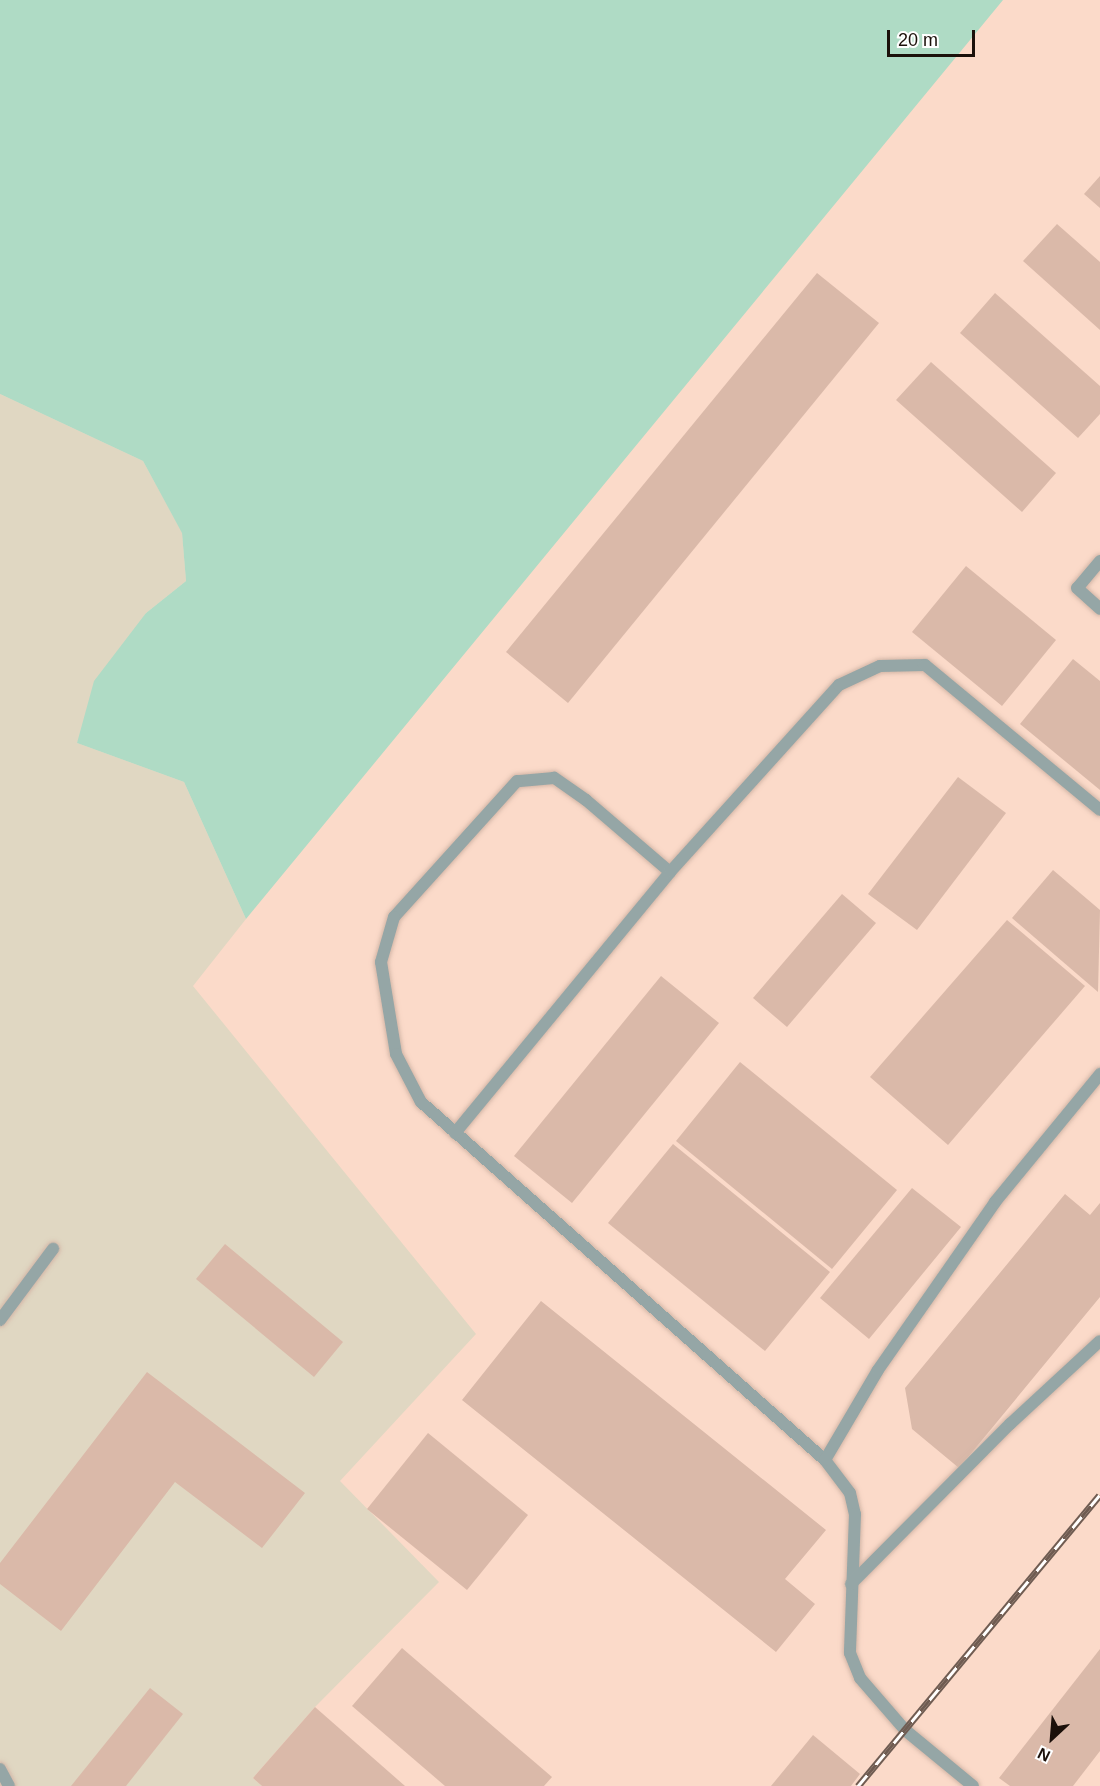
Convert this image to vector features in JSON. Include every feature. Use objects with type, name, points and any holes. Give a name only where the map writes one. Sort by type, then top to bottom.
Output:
[{"type":"lane","points":[[1100,561],[1077,588],[1100,609]]},
{"type":"lane","points":[[455,1132],[670,872],[839,685],[879,666],[925,665],[1100,810]]},
{"type":"lane","points":[[670,872],[586,800],[554,778],[517,781],[394,917],[381,962],[396,1054],[421,1102],[825,1460],[850,1493],[855,1514],[850,1653],[860,1678],[905,1730],[974,1786]]},
{"type":"lane","points":[[825,1460],[878,1370],[995,1202],[1100,1074]]},
{"type":"lane","points":[[0,1320],[53,1249]]},
{"type":"lane","points":[[851,1584],[1010,1425],[1100,1341]]},
{"type":"lane","points":[[0,1769],[9,1786]]},
{"type":"shaded area","points":[[0,394],[143,461],[182,532],[186,581],[146,613],[77,743],[184,782],[246,919],[193,986],[476,1334],[340,1481],[439,1582],[315,1707],[253,1778],[262,1786],[0,1786]]},
{"type":"green space","points":[[0,0],[1003,0],[246,919],[184,782],[77,743],[94,681],[146,613],[186,581],[182,533],[143,461],[0,394]]},
{"type":"building","points":[[1100,176],[1100,208],[1084,194]]},
{"type":"building","points":[[1057,224],[1100,262],[1100,330],[1023,261]]},
{"type":"building","points":[[817,273],[879,323],[568,703],[506,652]]},
{"type":"building","points":[[995,293],[1100,386],[1100,414],[1078,438],[960,333]]},
{"type":"building","points":[[931,362],[1056,473],[1022,512],[896,400]]},
{"type":"building","points":[[966,566],[1056,640],[1002,706],[912,632]]},
{"type":"building","points":[[1073,659],[1100,681],[1100,790],[1020,724]]},
{"type":"building","points":[[958,777],[1006,813],[917,930],[868,894]]},
{"type":"building","points":[[1053,870],[1100,910],[1098,992],[1012,918]]},
{"type":"building","points":[[842,894],[876,923],[787,1027],[753,998]]},
{"type":"building","points":[[1007,920],[1085,986],[948,1145],[870,1077]]},
{"type":"building","points":[[661,976],[719,1023],[572,1203],[514,1156]]},
{"type":"building","points":[[740,1062],[897,1190],[832,1269],[676,1141]]},
{"type":"building","points":[[673,1144],[830,1272],[765,1351],[608,1223]]},
{"type":"building","points":[[912,1188],[961,1227],[869,1339],[820,1298]]},
{"type":"building","points":[[1065,1194],[1090,1215],[1100,1203],[1100,1297],[959,1468],[912,1429],[905,1388]]},
{"type":"building","points":[[225,1244],[343,1342],[314,1377],[196,1279]]},
{"type":"building","points":[[541,1301],[826,1530],[785,1579],[815,1604],[776,1652],[462,1400]]},
{"type":"building","points":[[147,1372],[305,1493],[262,1548],[175,1482],[61,1631],[0,1584],[0,1563]]},
{"type":"building","points":[[428,1433],[528,1515],[467,1590],[367,1509]]},
{"type":"building","points":[[402,1648],[552,1777],[544,1786],[445,1786],[352,1706]]},
{"type":"building","points":[[1100,1649],[1100,1751],[1073,1786],[1010,1786],[999,1778]]},
{"type":"building","points":[[150,1688],[183,1714],[126,1786],[71,1786]]},
{"type":"building","points":[[315,1707],[405,1786],[262,1786],[253,1778]]},
{"type":"building","points":[[813,1735],[860,1774],[851,1786],[771,1786]]},
{"type":"railway","points":[[858,1786],[1100,1495]]}]
